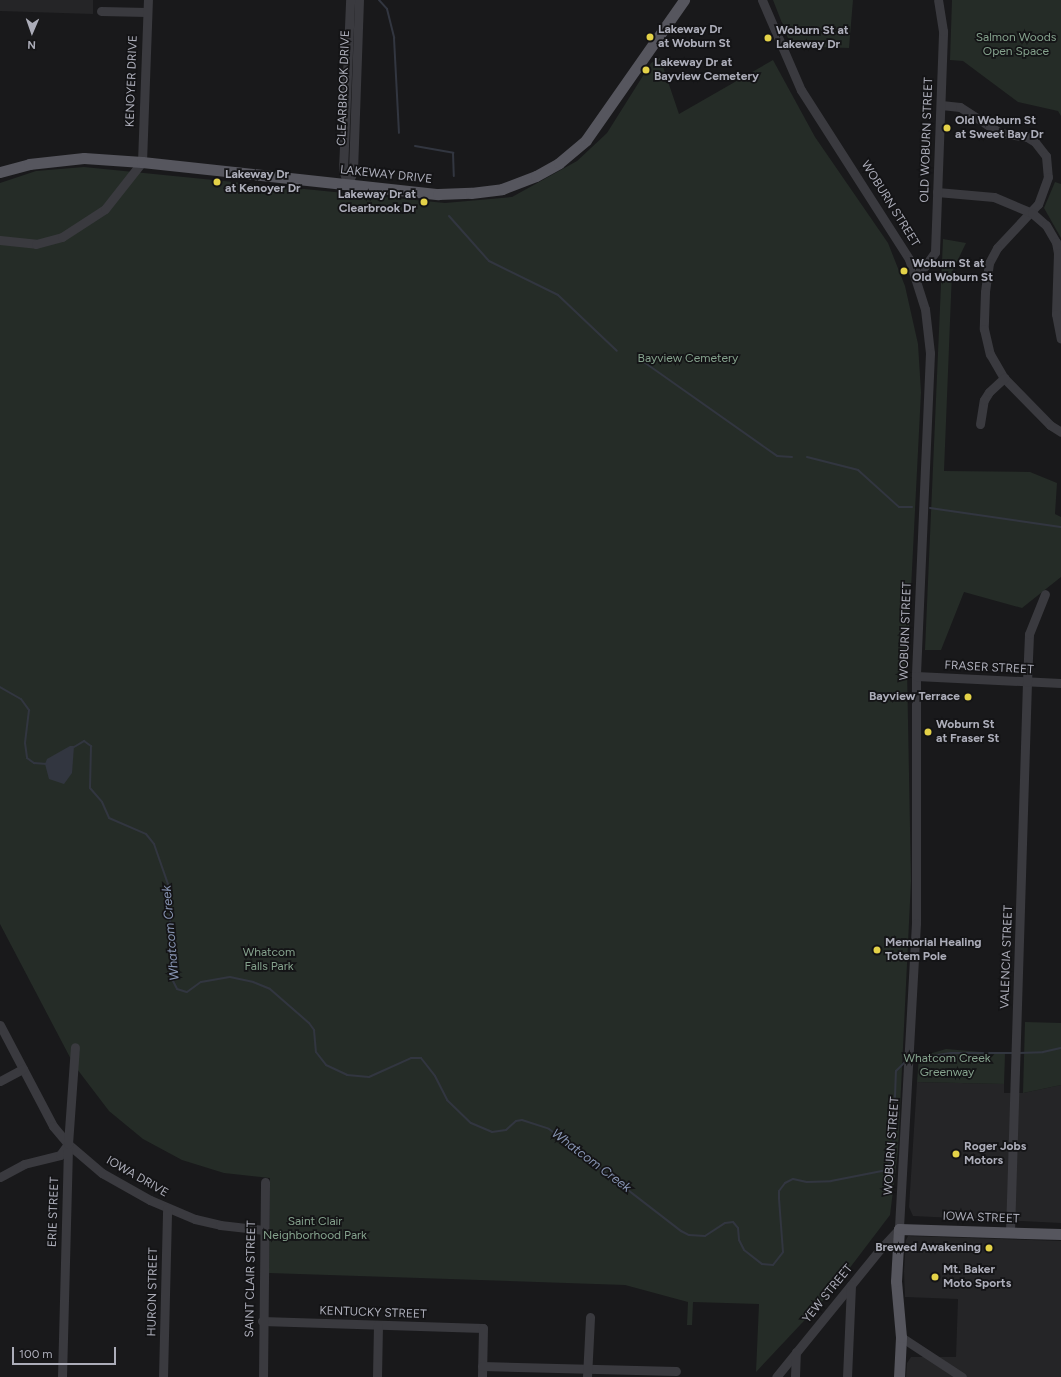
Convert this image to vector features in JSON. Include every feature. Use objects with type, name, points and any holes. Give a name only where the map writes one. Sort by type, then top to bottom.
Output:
[{"type":"main road","name":"LAKEWAY DRIVE","points":[[0,172],[29,164],[68,159],[142,162],[438,194],[471,194],[502,189],[536,176],[559,163],[597,128],[684,0]]},
{"type":"main road","name":"IOWA STREET","points":[[899,1228],[1061,1234]]},
{"type":"main road","name":"WOBURN STREET","points":[[899,1228],[896,1281],[901,1337],[899,1377]]},
{"type":"street","name":"KENOYER DRIVE","points":[[142,162],[148,0]]},
{"type":"street","name":"CLEARBROOK DRIVE","points":[[348,184],[343,170],[350,0]]},
{"type":"street","name":"CLEARBROOK DRIVE","points":[[348,184],[353,171],[359,0]]},
{"type":"street","name":"WOBURN STREET","points":[[762,0],[801,90],[902,246],[914,271],[925,309],[930,353],[916,676],[917,879],[911,1043],[899,1228]]},
{"type":"street","name":"OLD WOBURN STREET","points":[[914,271],[926,266],[934,255],[944,31],[938,0]]},
{"type":"street","points":[[101,11],[147,12]]},
{"type":"street","points":[[941,105],[960,107],[992,130],[1027,137],[1041,148],[1049,166],[1048,177],[1032,213],[998,248],[987,271],[984,329],[990,354],[1004,378],[1050,425],[1061,432]]},
{"type":"street","points":[[0,240],[36,244],[62,237],[105,209],[142,162]]},
{"type":"street","points":[[937,192],[994,197],[1032,213],[1048,228],[1057,248],[1059,266],[1056,314],[1061,339]]},
{"type":"street","points":[[980,424],[984,400],[989,392],[1004,378]]},
{"type":"street","name":"VALENCIA STREET","points":[[1010,1232],[1029,634],[1045,594]]},
{"type":"street","name":"FRASER STREET","points":[[916,676],[1061,683]]},
{"type":"street","name":"IOWA DRIVE","points":[[0,1025],[53,1126],[68,1144],[102,1173],[167,1208],[220,1225],[264,1230]]},
{"type":"street","name":"ERIE STREET","points":[[62,1377],[68,1144],[74,1047]]},
{"type":"street","points":[[0,1081],[23,1069]]},
{"type":"street","points":[[0,1177],[24,1164],[60,1155],[68,1144]]},
{"type":"street","name":"SAINT CLAIR STREET","points":[[263,1377],[262,1321],[265,1182]]},
{"type":"street","name":"HURON STREET","points":[[163,1377],[167,1208]]},
{"type":"street","name":"YEW STREET","points":[[776,1377],[899,1228]]},
{"type":"street","points":[[847,1377],[851,1285]]},
{"type":"street","points":[[587,1373],[590,1317]]},
{"type":"street","name":"KENTUCKY STREET","points":[[262,1321],[484,1328],[482,1366]]},
{"type":"street","points":[[377,1377],[378,1325]]},
{"type":"street","points":[[901,1337],[962,1377]]},
{"type":"street","points":[[795,1377],[796,1352]]},
{"type":"street","points":[[482,1377],[482,1366],[587,1373],[676,1371]]},
{"type":"shaded area","points":[[0,0],[93,0],[93,14],[0,11]]},
{"type":"shaded area","points":[[70,746],[74,746],[72,773],[64,784],[49,779],[45,764],[47,759]]},
{"type":"shaded area","points":[[917,1082],[1004,1084],[1004,1093],[1023,1093],[1061,1085],[1061,1223],[913,1216],[909,1207]]},
{"type":"shaded area","points":[[908,1236],[1061,1241],[1061,1377],[906,1377],[907,1363],[911,1357],[956,1357],[958,1299],[905,1297],[904,1271],[906,1240]]},
{"type":"green space","points":[[773,0],[853,0],[849,48],[791,46]]},
{"type":"green space","name":"Salmon Woods Open Space","points":[[952,0],[1061,0],[1061,116],[1058,111],[1018,102],[963,61],[950,60]]},
{"type":"green space","name":"Whatcom Falls Park","points":[[660,58],[679,114],[773,60],[815,137],[888,243],[905,286],[918,344],[921,392],[907,668],[911,881],[898,1151],[890,1215],[833,1290],[756,1372],[759,1304],[693,1302],[692,1325],[687,1325],[688,1302],[625,1285],[269,1273],[270,1178],[224,1173],[182,1160],[143,1139],[109,1111],[74,1065],[0,924],[0,183],[36,171],[84,167],[445,203],[512,197],[577,161],[607,133],[651,63]]},
{"type":"green space","points":[[1055,182],[1061,184],[1061,238],[1044,208]]},
{"type":"green space","points":[[943,239],[966,243],[952,272],[944,471],[1030,472],[1057,483],[1055,514],[1061,517],[1061,577],[1022,608],[964,592],[941,650],[925,650]]},
{"type":"green space","name":"Whatcom Creek Greenway","points":[[1025,1022],[1061,1023],[1061,1085],[1023,1093]]},
{"type":"green space","name":"Whatcom Creek Greenway","points":[[946,1049],[1005,1054],[1004,1084],[917,1082],[919,1057]]},
{"type":"waterway","points":[[379,0],[387,9],[394,38],[399,133]]},
{"type":"waterway","points":[[415,146],[453,153],[454,176]]},
{"type":"waterway","points":[[449,216],[489,261],[558,295],[617,351]]},
{"type":"waterway","points":[[641,360],[777,456],[792,457]]},
{"type":"waterway","points":[[807,457],[858,470],[899,507],[912,507]]},
{"type":"waterway","points":[[930,508],[1061,527]]},
{"type":"waterway","name":"Whatcom Creek","points":[[0,687],[21,699],[29,710],[25,743],[27,758],[34,763],[47,764]]},
{"type":"waterway","name":"Whatcom Creek","points":[[74,747],[84,741],[91,746],[90,788],[102,802],[109,818],[146,834],[154,844],[169,887],[172,979],[177,989],[187,992],[201,982],[230,977],[253,982],[270,989],[309,1023],[314,1030],[316,1052],[326,1065],[347,1075],[369,1077],[411,1058],[421,1058],[435,1076],[447,1100],[471,1123],[492,1132],[506,1130],[516,1121],[522,1120],[549,1129],[681,1231],[689,1235],[705,1236],[725,1223],[733,1222],[738,1228],[739,1240],[744,1250],[762,1264],[773,1265],[783,1252],[779,1191],[785,1183],[793,1179],[807,1182],[831,1181],[887,1170],[893,1151],[896,1071],[906,1061]]},
{"type":"waterway","name":"Whatcom Creek","points":[[1019,1053],[1043,1052],[1061,1048]]},
{"type":"waterway","name":"Whatcom Creek","points":[[912,1059],[951,1053],[1013,1053]]},
{"type":"place","name":"Lakeway Dr at Woburn St","points":[[650,37]]},
{"type":"place","name":"Woburn St at Lakeway Dr","points":[[768,38]]},
{"type":"place","name":"Lakeway Dr at Bayview Cemetery","points":[[646,70]]},
{"type":"place","name":"Old Woburn St at Sweet Bay Dr","points":[[947,128]]},
{"type":"place","name":"Lakeway Dr at Kenoyer Dr","points":[[217,182]]},
{"type":"place","name":"Lakeway Dr at Clearbrook Dr","points":[[424,202]]},
{"type":"place","name":"Woburn St at Old Woburn St","points":[[904,271]]},
{"type":"place","name":"Bayview Terrace","points":[[968,697]]},
{"type":"place","name":"Woburn St at Fraser St","points":[[928,732]]},
{"type":"place","name":"Memorial Healing Totem Pole","points":[[877,950]]},
{"type":"place","name":"Roger Jobs Motors","points":[[956,1154]]},
{"type":"place","name":"Brewed Awakening","points":[[989,1248]]},
{"type":"place","name":"Mt. Baker Moto Sports","points":[[935,1277]]},
{"type":"park label","name":"Bayview Cemetery","points":[[688,359]]},
{"type":"park label","name":"Saint Clair Neighborhood Park","points":[[315,1229]]}]
